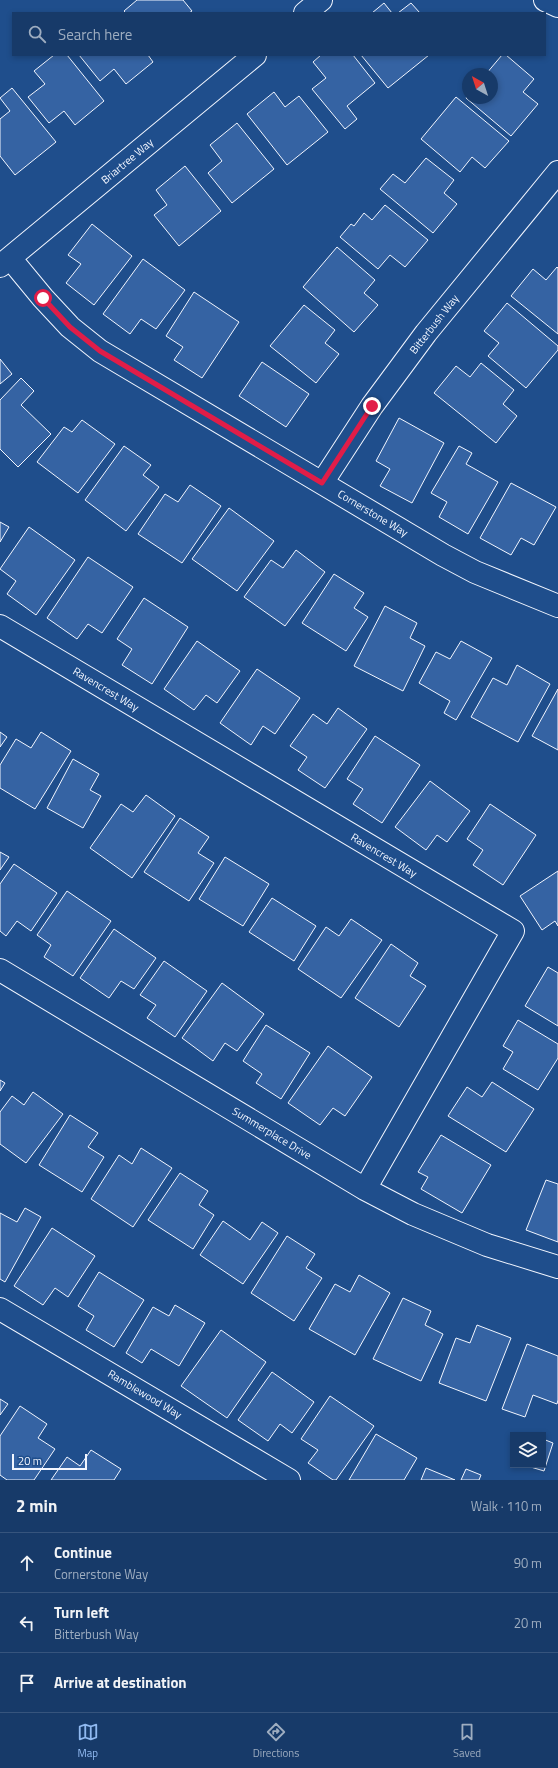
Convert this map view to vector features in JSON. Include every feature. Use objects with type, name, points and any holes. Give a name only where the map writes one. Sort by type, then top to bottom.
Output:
[{"type":"street","points":[[306,12],[321,0]]},
{"type":"street","points":[[545,0],[558,6]]},
{"type":"street","name":"Briartree Way","points":[[5,262],[254,56]]},
{"type":"street","name":"Bitterbush Way","points":[[322,483],[372,406],[426,333],[558,172]]},
{"type":"street","name":"Cornerstone Way","points":[[5,262],[43,298],[70,327],[100,351],[443,555],[475,572],[558,606]]},
{"type":"street","name":"Ravencrest Way","points":[[0,626],[513,932],[365,1189]]},
{"type":"street","name":"Summerplace Drive","points":[[0,970],[365,1189],[413,1214],[487,1245],[558,1267]]},
{"type":"street","name":"Ramblewood Way","points":[[0,1309],[289,1480]]},
{"type":"building","points":[[137,0],[183,0],[192,11],[125,12],[124,11]]},
{"type":"building","points":[[384,3],[391,12],[373,12]]},
{"type":"building","points":[[411,3],[419,12],[399,12]]},
{"type":"building","points":[[53,56],[68,56],[104,101],[75,125],[64,111],[49,123],[28,97],[45,84],[34,71]]},
{"type":"building","points":[[80,56],[149,56],[153,62],[126,84],[114,69],[100,81]]},
{"type":"building","points":[[320,56],[354,56],[375,83],[347,106],[357,119],[345,129],[312,89],[326,78],[313,62]]},
{"type":"building","points":[[362,56],[428,56],[388,88]]},
{"type":"building","points":[[501,56],[507,56],[534,79],[523,92],[538,104],[511,136],[473,104],[498,104],[498,68],[491,68]]},
{"type":"building","points":[[12,88],[56,142],[15,175],[0,156],[0,119],[10,111],[0,98]]},
{"type":"building","points":[[274,92],[285,107],[299,96],[328,132],[287,165],[247,114]]},
{"type":"building","points":[[456,97],[462,102],[462,104],[464,104],[509,141],[485,168],[472,157],[460,172],[421,139]]},
{"type":"building","points":[[237,123],[274,169],[232,203],[208,173],[222,161],[210,145]]},
{"type":"building","points":[[426,158],[454,180],[444,193],[457,204],[433,233],[380,189],[393,174],[405,183]]},
{"type":"building","points":[[185,166],[221,211],[179,246],[154,215],[167,205],[156,190]]},
{"type":"building","points":[[385,205],[428,240],[405,267],[390,255],[378,269],[340,237],[351,224],[354,226],[364,213],[372,220]]},
{"type":"building","points":[[92,224],[132,256],[94,305],[66,283],[81,264],[68,255]]},
{"type":"building","points":[[337,247],[375,280],[364,293],[378,305],[354,332],[303,287]]},
{"type":"building","points":[[143,259],[185,290],[156,329],[141,319],[130,334],[103,314]]},
{"type":"building","points":[[557,267],[558,334],[511,296],[533,269],[546,280]]},
{"type":"building","points":[[194,292],[239,322],[202,378],[174,360],[183,347],[166,336]]},
{"type":"building","points":[[507,303],[558,346],[558,350],[526,388],[488,356],[499,343],[484,331]]},
{"type":"building","points":[[304,305],[335,330],[325,343],[339,354],[316,383],[270,346]]},
{"type":"building","points":[[0,359],[12,374],[0,384]]},
{"type":"building","points":[[262,362],[309,394],[286,427],[239,396]]},
{"type":"building","points":[[481,363],[514,390],[503,404],[517,416],[496,443],[434,393],[456,366],[470,377]]},
{"type":"building","points":[[21,378],[34,391],[21,405],[51,434],[18,467],[0,449],[0,400]]},
{"type":"building","points":[[399,418],[444,443],[412,503],[380,486],[390,469],[376,461]]},
{"type":"building","points":[[82,420],[115,444],[78,493],[37,462],[64,427],[72,432]]},
{"type":"building","points":[[124,446],[151,465],[143,475],[159,487],[126,531],[85,500]]},
{"type":"building","points":[[459,446],[472,453],[466,464],[498,482],[468,534],[439,517],[447,502],[431,493]]},
{"type":"building","points":[[511,483],[556,507],[534,545],[521,538],[511,555],[480,538]]},
{"type":"building","points":[[190,485],[221,506],[182,563],[138,534],[165,494],[178,502]]},
{"type":"building","points":[[229,508],[274,541],[237,591],[192,559]]},
{"type":"building","points":[[0,522],[9,527],[0,542]]},
{"type":"building","points":[[29,527],[75,560],[36,615],[7,594],[16,581],[0,569]]},
{"type":"building","points":[[296,550],[325,572],[285,626],[244,597],[271,560],[283,568]]},
{"type":"building","points":[[88,557],[133,587],[102,633],[88,624],[77,639],[47,618]]},
{"type":"building","points":[[334,574],[364,593],[354,608],[368,617],[346,651],[302,623]]},
{"type":"building","points":[[144,598],[188,627],[152,684],[122,665],[132,649],[117,639]]},
{"type":"building","points":[[385,606],[417,623],[410,638],[425,646],[403,691],[354,666]]},
{"type":"building","points":[[197,641],[240,671],[217,703],[206,695],[194,710],[164,689]]},
{"type":"building","points":[[461,641],[492,658],[456,720],[444,713],[450,701],[419,683],[436,652],[450,659]]},
{"type":"building","points":[[517,665],[550,684],[518,742],[471,717],[493,678],[507,685]]},
{"type":"building","points":[[257,669],[300,698],[275,734],[263,726],[251,745],[220,723]]},
{"type":"building","points":[[558,689],[558,750],[532,736]]},
{"type":"building","points":[[338,708],[367,729],[325,788],[298,770],[307,757],[290,746],[313,714],[327,724]]},
{"type":"building","points":[[0,732],[7,737],[0,747]]},
{"type":"building","points":[[41,732],[71,751],[35,809],[0,788],[0,765],[16,739],[31,748]]},
{"type":"building","points":[[375,736],[420,765],[382,823],[353,804],[363,789],[347,779]]},
{"type":"building","points":[[73,759],[99,774],[90,790],[101,796],[83,828],[47,808]]},
{"type":"building","points":[[430,781],[470,811],[447,842],[437,835],[426,850],[395,827]]},
{"type":"building","points":[[146,795],[175,816],[132,878],[90,848],[121,804],[133,812]]},
{"type":"building","points":[[490,804],[536,835],[503,885],[473,865],[483,850],[467,839]]},
{"type":"building","points":[[180,818],[209,837],[198,853],[214,863],[189,901],[144,872]]},
{"type":"building","points":[[0,852],[9,857],[0,870]]},
{"type":"building","points":[[225,857],[269,884],[243,926],[199,899]]},
{"type":"building","points":[[14,864],[57,893],[31,931],[17,921],[6,936],[0,931],[0,884]]},
{"type":"building","points":[[558,871],[558,926],[555,921],[542,930],[520,896]]},
{"type":"building","points":[[67,891],[111,921],[73,976],[44,957],[51,945],[37,935]]},
{"type":"building","points":[[272,898],[316,926],[294,961],[249,932]]},
{"type":"building","points":[[351,919],[382,940],[341,998],[298,969],[326,927],[339,936]]},
{"type":"building","points":[[114,929],[156,958],[134,989],[121,981],[109,998],[80,978]]},
{"type":"building","points":[[391,944],[418,963],[410,976],[426,986],[399,1027],[355,998]]},
{"type":"building","points":[[164,961],[207,991],[175,1037],[147,1018],[156,1005],[140,995]]},
{"type":"building","points":[[548,967],[558,973],[558,1026],[525,1006]]},
{"type":"building","points":[[222,983],[264,1014],[237,1051],[225,1043],[213,1061],[182,1038]]},
{"type":"building","points":[[518,1020],[558,1044],[558,1058],[538,1090],[503,1069],[513,1052],[503,1046]]},
{"type":"building","points":[[266,1025],[310,1053],[281,1099],[256,1083],[262,1074],[243,1061]]},
{"type":"building","points":[[328,1046],[372,1077],[345,1116],[333,1108],[320,1125],[288,1103]]},
{"type":"building","points":[[0,1080],[5,1083],[0,1091]]},
{"type":"building","points":[[492,1082],[534,1109],[506,1152],[448,1116],[467,1087],[482,1097]]},
{"type":"building","points":[[33,1092],[63,1114],[26,1163],[0,1144],[0,1112],[12,1096],[24,1105]]},
{"type":"building","points":[[70,1115],[98,1133],[88,1147],[104,1157],[82,1192],[39,1165]]},
{"type":"building","points":[[441,1135],[491,1165],[462,1213],[421,1189],[428,1177],[418,1172]]},
{"type":"building","points":[[141,1148],[172,1168],[133,1227],[91,1199],[119,1155],[132,1164]]},
{"type":"building","points":[[180,1173],[208,1191],[199,1205],[214,1215],[193,1249],[148,1220]]},
{"type":"building","points":[[546,1180],[558,1184],[558,1242],[526,1230]]},
{"type":"building","points":[[25,1208],[41,1217],[5,1282],[0,1279],[0,1213],[17,1222]]},
{"type":"building","points":[[223,1221],[250,1240],[262,1222],[278,1233],[243,1284],[200,1255]]},
{"type":"building","points":[[52,1228],[95,1256],[68,1297],[55,1288],[43,1305],[14,1286]]},
{"type":"building","points":[[287,1236],[315,1254],[306,1268],[322,1278],[294,1321],[251,1293]]},
{"type":"building","points":[[99,1272],[144,1300],[114,1347],[86,1330],[94,1316],[78,1306]]},
{"type":"building","points":[[359,1275],[390,1293],[355,1355],[309,1329],[335,1284],[350,1292]]},
{"type":"building","points":[[403,1298],[431,1311],[425,1325],[443,1334],[421,1381],[373,1359]]},
{"type":"building","points":[[175,1305],[205,1323],[179,1366],[151,1349],[142,1363],[126,1353],[153,1307],[169,1316]]},
{"type":"building","points":[[477,1325],[511,1338],[486,1401],[439,1383],[456,1338],[470,1343]]},
{"type":"building","points":[[221,1330],[266,1362],[227,1418],[181,1386]]},
{"type":"building","points":[[527,1344],[558,1356],[558,1400],[557,1404],[533,1395],[525,1417],[502,1409]]},
{"type":"building","points":[[272,1372],[314,1402],[292,1433],[280,1424],[268,1441],[238,1420]]},
{"type":"building","points":[[330,1396],[374,1426],[336,1480],[333,1480],[308,1463],[318,1450],[301,1439]]},
{"type":"building","points":[[0,1399],[8,1404],[0,1415]]},
{"type":"building","points":[[20,1406],[47,1424],[38,1438],[55,1449],[34,1480],[7,1480],[0,1475],[0,1436]]},
{"type":"building","points":[[376,1434],[417,1458],[404,1480],[349,1480]]},
{"type":"building","points":[[546,1440],[553,1443],[546,1465]]},
{"type":"building","points":[[91,1450],[121,1469],[114,1480],[51,1480],[67,1457],[80,1466]]},
{"type":"building","points":[[426,1468],[455,1480],[421,1480]]},
{"type":"building","points":[[534,1468],[545,1468],[544,1471]]},
{"type":"building","points":[[466,1469],[481,1475],[479,1480],[461,1480]]},
{"type":"route","points":[[43,298],[70,327],[100,351],[322,483],[372,406]]}]
